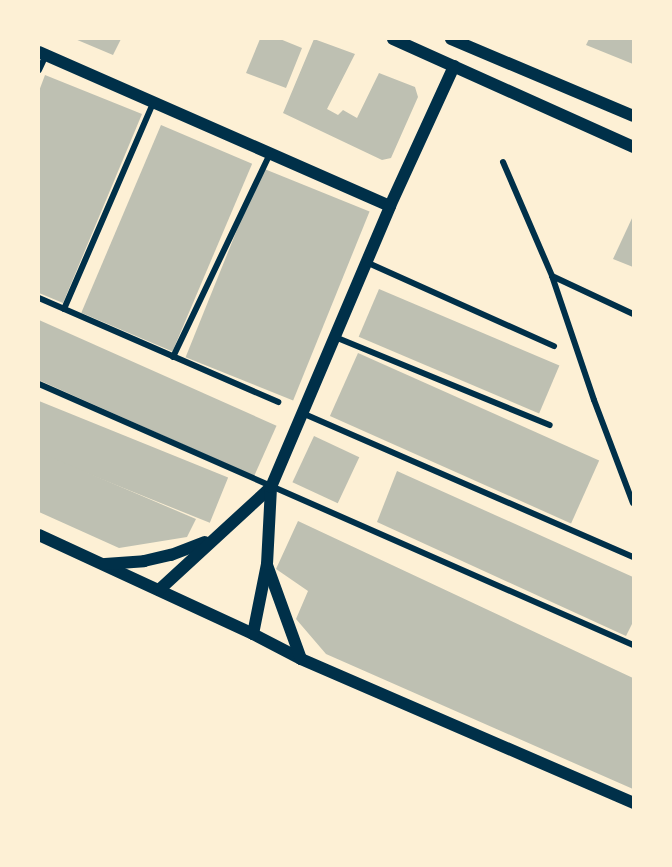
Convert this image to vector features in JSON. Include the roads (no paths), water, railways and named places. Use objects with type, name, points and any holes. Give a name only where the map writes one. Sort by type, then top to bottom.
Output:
[{"type":"main road","points":[[393,39],[633,147]]},
{"type":"main road","points":[[451,39],[633,116]]},
{"type":"main road","points":[[42,53],[390,206]]},
{"type":"main road","points":[[253,634],[267,564],[271,487],[390,206],[454,66]]},
{"type":"main road","points":[[159,590],[271,487]]},
{"type":"main road","points":[[39,535],[253,634],[301,659],[633,803]]},
{"type":"main road","points":[[102,564],[144,561],[171,555],[212,540]]},
{"type":"main road","points":[[267,564],[301,659]]},
{"type":"street","points":[[39,70],[42,53]]},
{"type":"street","points":[[64,309],[153,102]]},
{"type":"street","points":[[173,357],[270,154]]},
{"type":"street","points":[[502,162],[552,276],[594,400],[633,503]]},
{"type":"street","points":[[366,262],[554,346]]},
{"type":"street","points":[[552,276],[633,314]]},
{"type":"street","points":[[39,298],[278,402]]},
{"type":"street","points":[[335,337],[550,425]]},
{"type":"street","points":[[39,384],[633,645]]},
{"type":"street","points":[[302,413],[633,557]]}]
